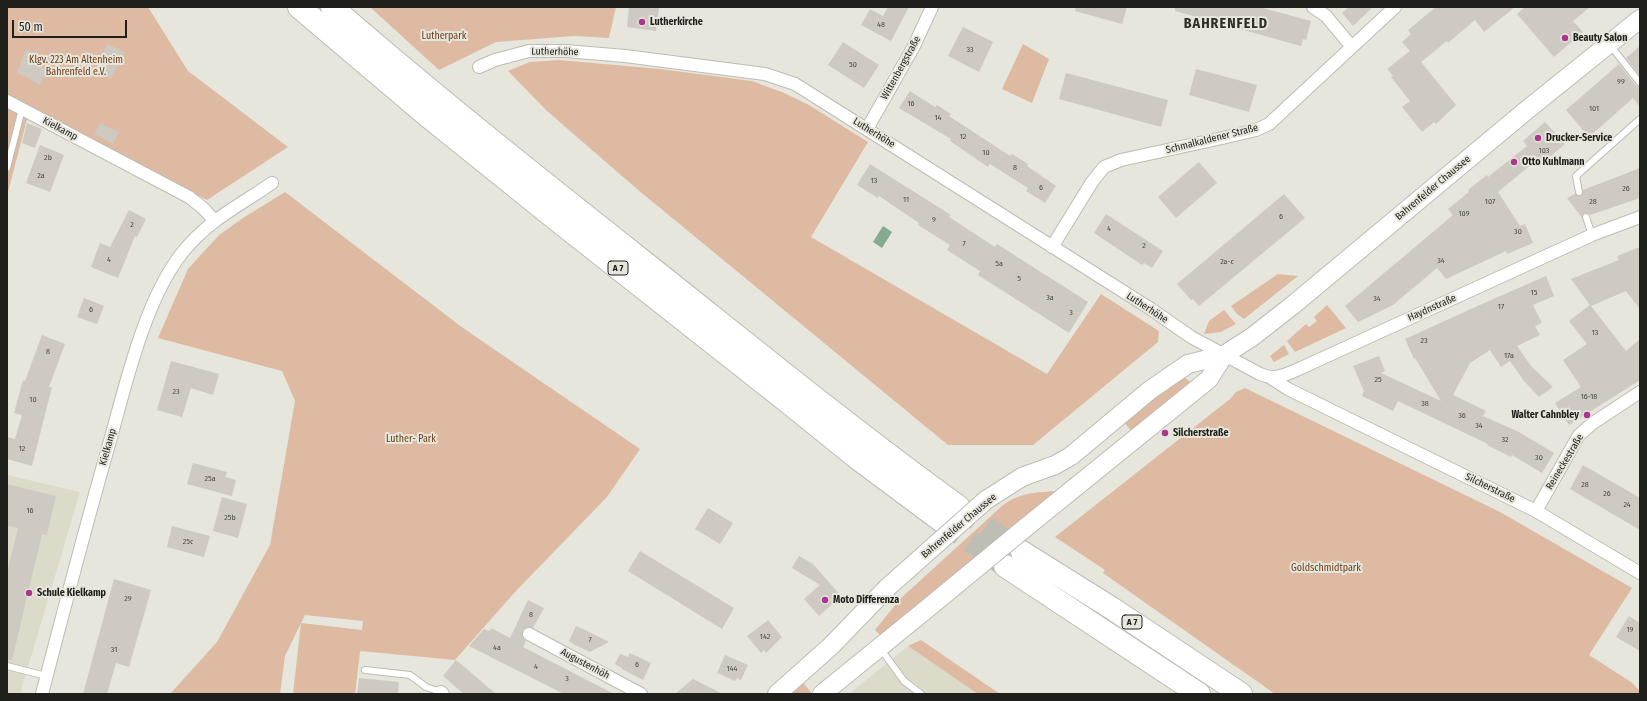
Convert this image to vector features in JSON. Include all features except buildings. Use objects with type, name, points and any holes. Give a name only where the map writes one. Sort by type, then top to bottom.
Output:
[{"type":"highway","name":"A 7","points":[[299,7],[418,108],[558,221],[857,458],[943,522]]},
{"type":"highway","name":"A 7","points":[[332,7],[511,157],[873,443],[959,507]]},
{"type":"highway","name":"A 7","points":[[1022,552],[1113,609],[1241,694]]},
{"type":"highway","name":"A 7","points":[[1005,566],[1199,694]]},
{"type":"main road","name":"Bahrenfelder Chaussee","points":[[777,694],[831,646],[888,587],[986,500],[1022,477],[1055,466],[1071,456],[1150,390],[1188,364],[1224,355],[1252,337],[1293,305],[1528,109],[1640,20]]},
{"type":"main road","name":"Bahrenfelder Chaussee","points":[[822,694],[1209,379],[1224,355]]},
{"type":"street","name":"Wittenbergstraße","points":[[867,129],[914,46],[932,7]]},
{"type":"street","points":[[1313,7],[1326,16],[1352,47]]},
{"type":"street","name":"Schmalkaldener Straße","points":[[1052,248],[1092,182],[1104,167],[1121,160],[1256,130],[1269,124],[1395,7]]},
{"type":"street","name":"Lutherhöhe","points":[[479,67],[514,54],[544,50],[625,56],[765,74],[795,84],[1052,248],[1151,309],[1191,336],[1224,355]]},
{"type":"street","name":"Kielkamp","points":[[7,101],[189,197],[203,208],[214,220]]},
{"type":"street","name":"Kielkamp","points":[[42,694],[127,380],[151,310],[166,278],[182,254],[199,234],[214,220],[272,183]]},
{"type":"street","name":"Haydnstraße","points":[[1271,378],[1281,377],[1592,235],[1640,217]]},
{"type":"street","points":[[1224,355],[1260,374],[1271,378]]},
{"type":"street","name":"Silcherstraße","points":[[1271,378],[1288,390],[1536,511],[1640,574]]},
{"type":"street","name":"Reineckestraße","points":[[1536,511],[1579,435],[1593,423],[1640,392]]},
{"type":"street","name":"Augustenhöh","points":[[529,634],[641,694]]},
{"type":"lane","points":[[1609,44],[1640,84]]},
{"type":"lane","points":[[7,168],[22,109]]},
{"type":"lane","points":[[1579,192],[1576,176],[1640,119]]},
{"type":"lane","points":[[1586,217],[1592,235]]},
{"type":"lane","points":[[879,647],[904,681],[921,694]]},
{"type":"lane","points":[[7,666],[46,676]]},
{"type":"lane","points":[[365,670],[410,675],[426,687],[442,693]]},
{"type":"shaded area","points":[[883,226],[892,232],[882,248],[873,242]]},
{"type":"shaded area","name":"Schule Kielkamp","points":[[7,475],[80,492],[20,694],[7,694]]},
{"type":"shaded area","points":[[908,646],[978,694],[849,694]]},
{"type":"green space","name":"Klgv. 223 Am Altenheim Bahrenfeld e.V.","points":[[7,7],[148,7],[188,71],[288,147],[207,200],[33,109],[27,119],[7,196]]},
{"type":"green space","name":"Lutherpark","points":[[370,7],[616,7],[609,38],[574,36],[496,42],[439,70]]},
{"type":"green space","points":[[1023,44],[1049,59],[1032,103],[1002,89]]},
{"type":"green space","points":[[559,60],[660,69],[752,81],[784,93],[809,105],[868,142],[811,237],[1047,374],[1101,294],[1159,331],[1158,342],[1033,445],[948,445],[637,189],[547,111],[508,71],[530,62]]},
{"type":"green space","name":"Luther- Park","points":[[285,192],[463,328],[640,449],[607,497],[515,592],[455,660],[360,651],[355,694],[293,694],[301,623],[285,656],[280,694],[170,694],[217,642],[270,545],[295,401],[282,371],[158,338],[188,269],[219,235]],"holes":[[[305,615],[363,621],[362,630],[301,623]]]},
{"type":"green space","points":[[1278,274],[1298,276],[1244,319],[1237,314],[1231,306]]},
{"type":"green space","points":[[1327,305],[1346,328],[1295,352],[1287,341],[1306,324],[1309,327],[1317,321],[1314,317]]},
{"type":"green space","points":[[1224,310],[1236,324],[1221,332],[1204,334],[1209,321]]},
{"type":"green space","points":[[1284,345],[1289,354],[1274,362],[1270,356]]},
{"type":"green space","points":[[1184,377],[1193,384],[1132,432],[1124,422],[1164,390]]},
{"type":"green space","name":"Goldschmidtpark","points":[[1245,388],[1500,512],[1632,588],[1589,655],[1631,682],[1640,691],[1640,694],[1275,694],[1103,573],[1105,570],[1055,537],[1230,399],[1236,392]]},
{"type":"green space","points":[[1055,491],[1038,508],[880,635],[875,630],[900,599],[1003,505],[1022,495]]},
{"type":"green space","points":[[921,640],[1000,694],[978,694],[908,646]]},
{"type":"green space","points":[[803,683],[811,692],[810,694],[789,694]]},
{"type":"tunnel","points":[[959,507],[1022,552]]},
{"type":"tunnel","points":[[943,522],[1005,566]]},
{"type":"place","name":"Lutherkirche","points":[[642,22]]},
{"type":"place","name":"Beauty Salon","points":[[1565,38]]},
{"type":"place","name":"Drucker-Service","points":[[1538,138]]},
{"type":"place","name":"Otto Kuhlmann","points":[[1514,162]]},
{"type":"place","name":"Walter Cahnbley","points":[[1587,415]]},
{"type":"place","name":"Silcherstraße","points":[[1165,433]]},
{"type":"place","name":"Schule Kielkamp","points":[[29,593]]},
{"type":"place","name":"Moto Differenza","points":[[825,600]]},
{"type":"district","name":"BAHRENFELD","points":[[1226,24]]}]
